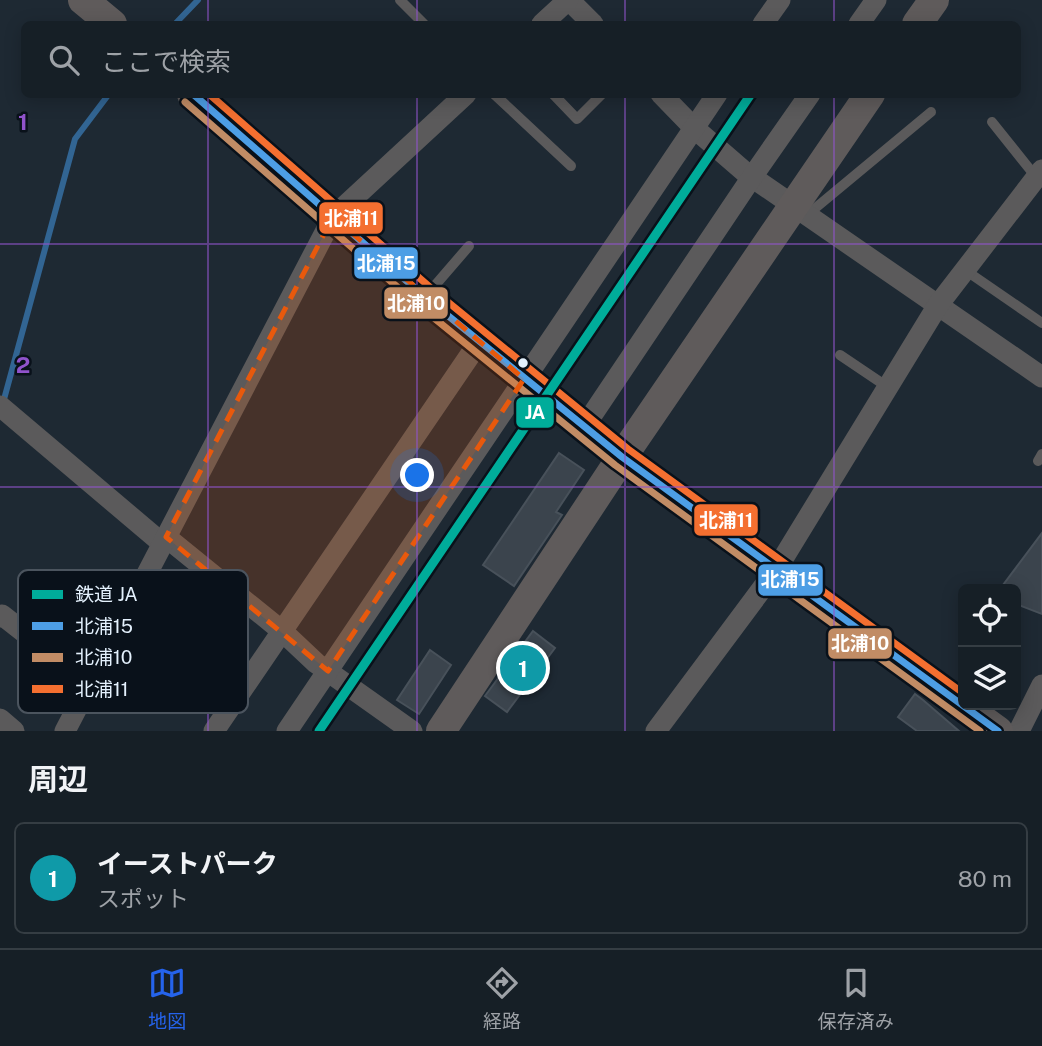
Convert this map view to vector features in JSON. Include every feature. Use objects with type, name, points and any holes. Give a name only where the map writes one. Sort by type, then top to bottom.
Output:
[{"type":"street","points":[[83,0],[108,21]]},
{"type":"street","points":[[545,21],[568,0],[590,21]]},
{"type":"street","points":[[765,21],[780,0]]},
{"type":"street","points":[[861,21],[876,0]]},
{"type":"street","points":[[919,21],[934,0]]},
{"type":"street","points":[[197,98],[425,297],[584,427],[998,731]]},
{"type":"street","points":[[149,570],[333,218],[462,98]]},
{"type":"street","points":[[665,98],[694,128],[752,177],[1042,377]]},
{"type":"street","points":[[287,731],[714,98]]},
{"type":"street","points":[[584,427],[807,98]]},
{"type":"street","points":[[441,731],[622,457],[800,211],[868,98]]},
{"type":"street","points":[[656,731],[776,570],[938,305],[1039,174]]},
{"type":"street","points":[[248,681],[479,342]]},
{"type":"street","points":[[6,412],[202,570]]},
{"type":"street","points":[[248,605],[282,631],[316,663],[412,731]]},
{"type":"street","points":[[0,617],[2,615],[18,628]]},
{"type":"street","points":[[1019,731],[1042,685]]},
{"type":"street","points":[[65,731],[75,713]]},
{"type":"street","points":[[214,731],[226,713]]},
{"type":"street","points":[[0,719],[15,731]]},
{"type":"lane","points":[[400,0],[421,21]]},
{"type":"lane","points":[[498,98],[570,166]]},
{"type":"lane","points":[[557,98],[577,118],[598,98]]},
{"type":"lane","points":[[800,211],[931,112]]},
{"type":"lane","points":[[992,122],[1039,174]]},
{"type":"lane","points":[[425,297],[469,246]]},
{"type":"lane","points":[[965,270],[1042,323]]},
{"type":"lane","points":[[840,355],[889,388]]},
{"type":"highlighted area","points":[[333,217],[524,379],[328,671],[166,537]]},
{"type":"building","points":[[559,453],[584,470],[556,512],[562,515],[514,586],[483,565]]},
{"type":"building","points":[[1042,533],[1042,614],[1021,606],[1021,584],[1004,584]]},
{"type":"building","points":[[533,631],[555,648],[507,712],[485,696]]},
{"type":"building","points":[[430,650],[451,665],[419,714],[397,700]]},
{"type":"building","points":[[915,694],[959,731],[917,731],[898,717]]},
{"type":"waterway","points":[[178,21],[198,0]]},
{"type":"waterway","points":[[3,403],[75,139],[106,98]]},
{"type":"rail line","name":"JA","points":[[319,731],[748,98]]},
{"type":"transit line","name":"北浦15","points":[[198,98],[425,297],[622,457],[998,731]]},
{"type":"transit line","name":"北浦11","points":[[214,98],[432,289],[628,449],[958,689]]},
{"type":"transit line","name":"北浦10","points":[[185,102],[418,305],[615,465],[980,731]]},
{"type":"place","name":"イーストパーク","points":[[523,668]]}]
